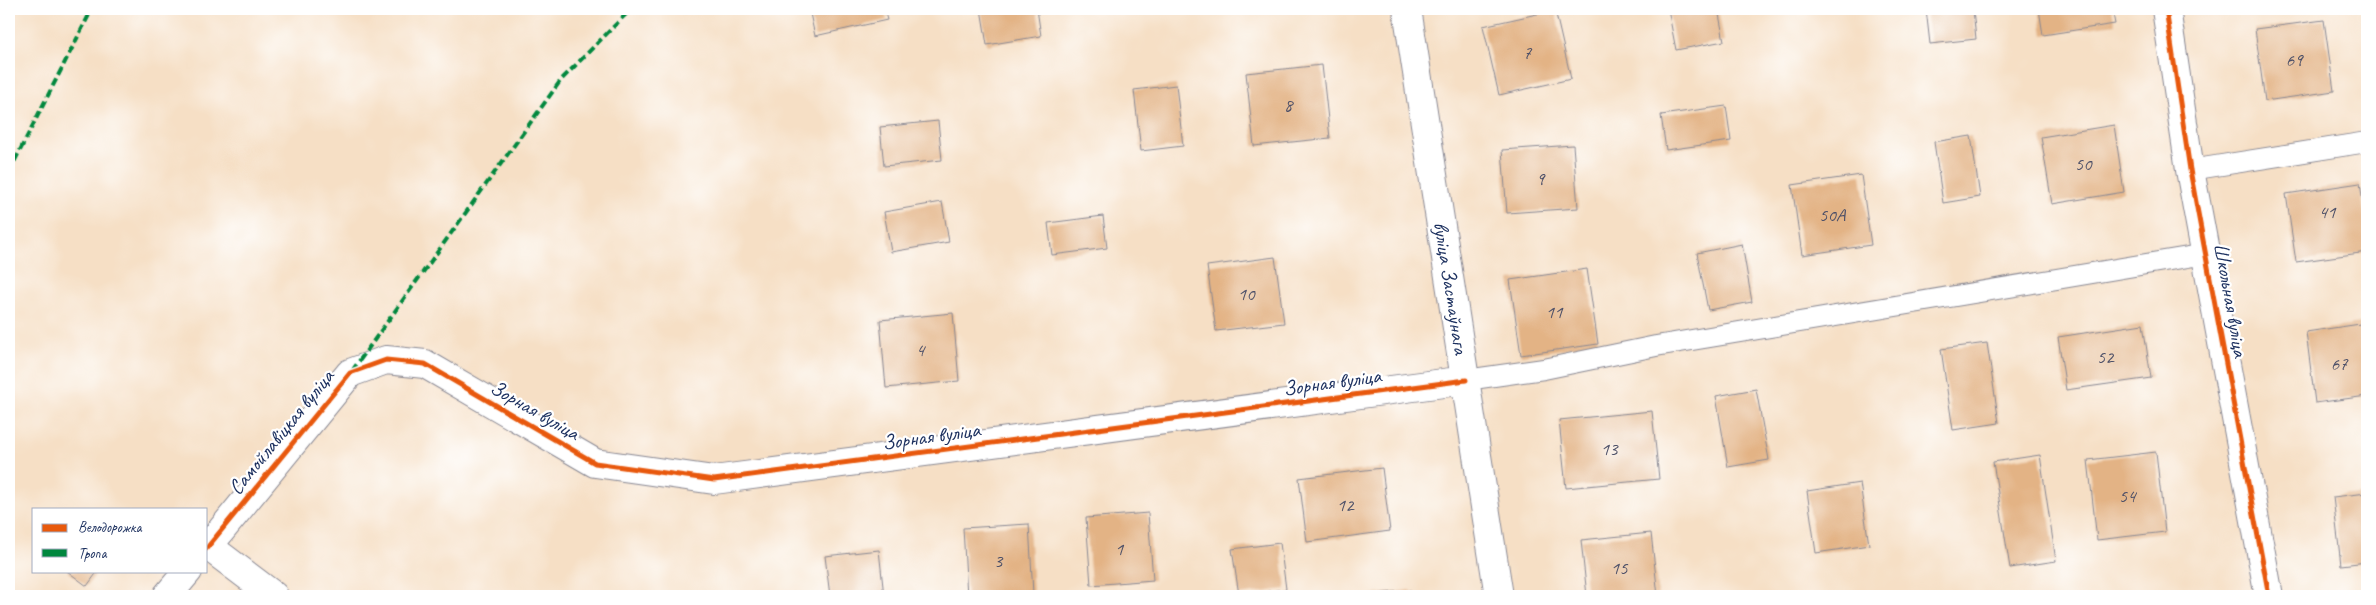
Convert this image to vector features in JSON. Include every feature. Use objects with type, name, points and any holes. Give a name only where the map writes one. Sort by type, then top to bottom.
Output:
[{"type":"street","name":"вуліца Застаўнага","points":[[1407,9],[1499,596]]},
{"type":"street","name":"Школьная вуліца","points":[[2166,9],[2190,170],[2269,596]]},
{"type":"street","name":"Самойлавіцкая вуліца","points":[[208,547],[350,373],[386,360],[425,364]]},
{"type":"street","name":"Зорная вуліца","points":[[425,364],[594,463],[714,480],[1466,380]]},
{"type":"street","points":[[208,549],[274,596]]},
{"type":"street","points":[[168,596],[187,572]]},
{"type":"lane","points":[[2190,170],[2367,142]]},
{"type":"lane","points":[[1466,380],[1544,369],[1656,346],[2206,254]]},
{"type":"building","points":[[809,9],[884,9],[887,20],[815,36]]},
{"type":"building","points":[[981,9],[1037,9],[1041,36],[987,45]]},
{"type":"building","points":[[1668,9],[1718,9],[1724,41],[1676,50]]},
{"type":"building","points":[[1926,9],[1973,9],[1976,39],[1930,44]]},
{"type":"building","points":[[2039,9],[2112,9],[2115,24],[2043,35]]},
{"type":"building","points":[[1555,10],[1571,79],[1499,95],[1483,26]]},
{"type":"building","points":[[2324,20],[2334,91],[2265,101],[2255,29]]},
{"type":"building","points":[[1322,65],[1330,138],[1254,146],[1246,73]]},
{"type":"building","points":[[1176,85],[1183,146],[1141,151],[1134,90]]},
{"type":"building","points":[[1726,106],[1731,141],[1666,150],[1661,115]]},
{"type":"building","points":[[938,121],[942,160],[884,166],[880,127]]},
{"type":"building","points":[[2114,125],[2124,192],[2052,204],[2041,137]]},
{"type":"building","points":[[1971,136],[1980,197],[1943,203],[1934,142]]},
{"type":"building","points":[[1573,145],[1578,208],[1507,213],[1502,150]]},
{"type":"building","points":[[1861,175],[1871,245],[1802,255],[1792,185]]},
{"type":"building","points":[[2360,183],[2367,231],[2367,252],[2296,262],[2286,194]]},
{"type":"building","points":[[942,202],[949,242],[891,252],[884,212]]},
{"type":"building","points":[[1103,216],[1107,248],[1052,255],[1048,223]]},
{"type":"building","points":[[1742,244],[1752,302],[1708,310],[1697,253]]},
{"type":"building","points":[[1275,257],[1284,323],[1216,331],[1207,266]]},
{"type":"building","points":[[1587,269],[1598,344],[1521,355],[1510,280]]},
{"type":"building","points":[[953,313],[959,381],[886,388],[880,320]]},
{"type":"building","points":[[2367,323],[2367,396],[2315,403],[2306,332]]},
{"type":"building","points":[[2143,324],[2151,378],[2066,390],[2058,337]]},
{"type":"building","points":[[1987,343],[1999,423],[1953,430],[1941,349]]},
{"type":"building","points":[[1756,389],[1769,460],[1728,467],[1716,396]]},
{"type":"building","points":[[1652,411],[1659,479],[1566,488],[1559,420]]},
{"type":"building","points":[[2156,452],[2165,532],[2097,540],[2088,460]]},
{"type":"building","points":[[2040,455],[2056,561],[2010,568],[1993,462]]},
{"type":"building","points":[[1382,468],[1390,531],[1307,542],[1299,478]]},
{"type":"building","points":[[1860,483],[1869,545],[1816,553],[1807,491]]},
{"type":"building","points":[[2367,493],[2367,562],[2341,565],[2333,497]]},
{"type":"building","points":[[1148,513],[1153,580],[1091,585],[1086,518]]},
{"type":"building","points":[[1029,524],[1033,594],[967,596],[963,528]]},
{"type":"building","points":[[1651,533],[1658,596],[1587,596],[1581,540]]},
{"type":"building","points":[[1280,543],[1286,589],[1239,595],[1232,549]]},
{"type":"building","points":[[879,550],[884,596],[830,596],[825,556]]},
{"type":"building","points":[[68,572],[97,572],[87,586]]},
{"type":"building","points":[[1411,590],[1412,596],[1367,596],[1367,595]]},
{"type":"marked path","points":[[9,172],[92,9]]},
{"type":"marked path","points":[[352,371],[561,80],[631,9]]},
{"type":"cycle path","points":[[2166,9],[2190,170],[2269,596]]},
{"type":"cycle path","points":[[208,547],[350,373],[386,360],[425,364],[595,463],[714,480],[1466,380]]}]
